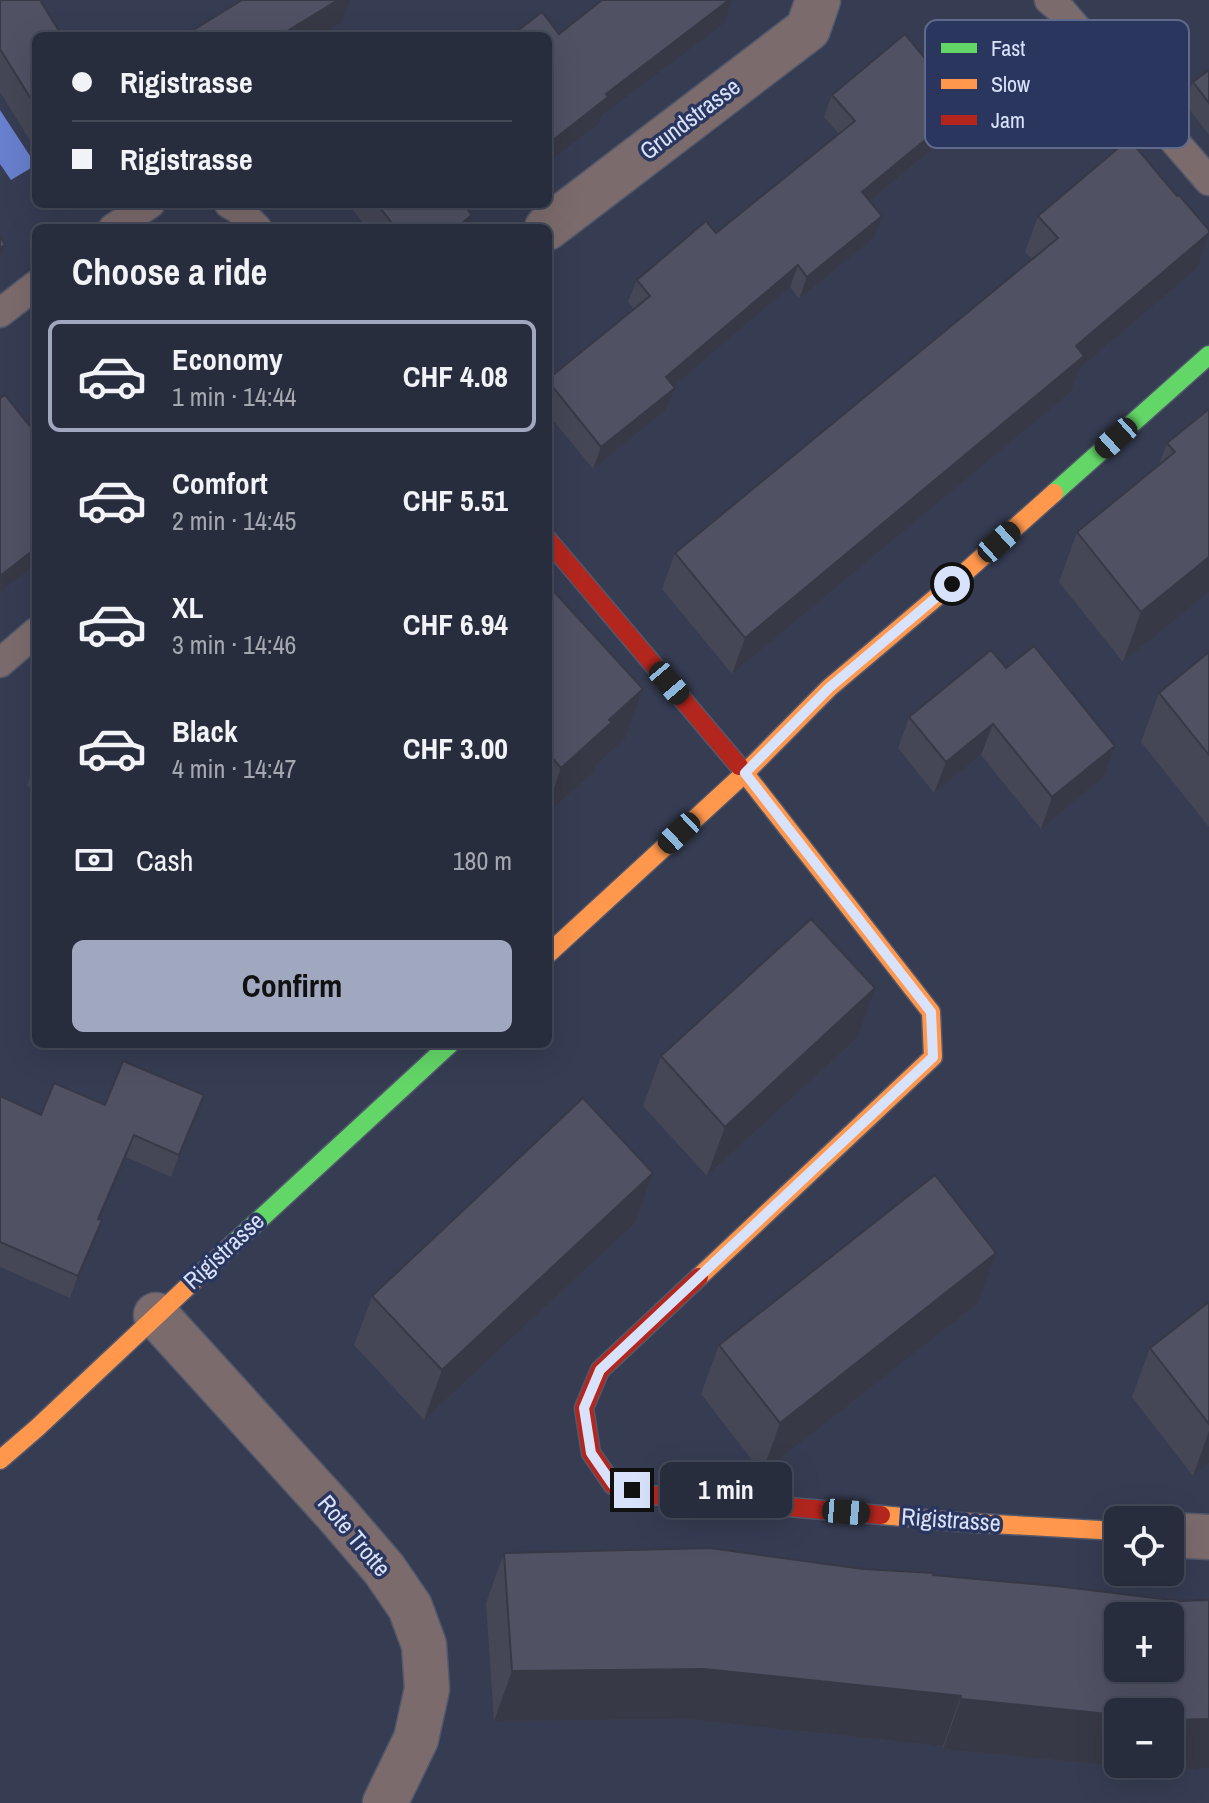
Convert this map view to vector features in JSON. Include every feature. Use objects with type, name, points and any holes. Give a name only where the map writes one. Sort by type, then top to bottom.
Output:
[{"type":"street","name":"Grundstrasse","points":[[552,224],[808,29],[818,0]]},
{"type":"street","points":[[552,950],[745,773],[829,688],[952,584],[1209,355]]},
{"type":"street","points":[[552,545],[745,773]]},
{"type":"street","name":"Rigistrasse","points":[[745,773],[931,1012],[933,1057],[600,1370],[584,1408],[591,1453],[613,1485],[652,1495],[958,1522],[1104,1530]]},
{"type":"street","name":"Rigistrasse","points":[[0,1460],[446,1048]]},
{"type":"street","name":"Rote Trotte","points":[[156,1315],[335,1512],[384,1569],[410,1607],[424,1645],[427,1689],[416,1739],[385,1803]]},
{"type":"street","points":[[1184,1536],[1209,1537]]},
{"type":"lane","points":[[1049,0],[1070,20]]},
{"type":"lane","points":[[1180,148],[1209,181]]},
{"type":"lane","points":[[119,224],[144,208]]},
{"type":"lane","points":[[236,208],[253,224]]},
{"type":"lane","points":[[0,313],[32,288]]},
{"type":"lane","points":[[0,663],[32,635]]},
{"type":"water","points":[[0,110],[32,159],[32,167],[11,180],[0,164]]},
{"type":"building","points":[[0,0],[40,0],[60,32],[32,32],[32,101],[0,49]]},
{"type":"building","points":[[242,0],[338,0],[286,32],[190,32]]},
{"type":"building","points":[[602,0],[729,0],[606,94],[608,97],[552,141],[552,32],[516,32],[542,12],[559,34]]},
{"type":"building","points":[[905,34],[925,58],[925,140],[862,192],[882,216],[807,277],[798,265],[666,377],[675,388],[601,447],[552,386],[552,376],[650,296],[637,280],[706,221],[716,233],[855,121],[832,95]]},
{"type":"building","points":[[1209,70],[1209,103],[1193,82]]},
{"type":"building","points":[[1118,148],[1137,148],[1209,233],[1076,346],[1084,356],[745,638],[675,553],[1058,238],[1038,216]]},
{"type":"building","points":[[380,208],[466,208],[472,215],[461,224],[393,224]]},
{"type":"building","points":[[5,395],[32,429],[32,551],[0,576],[0,398]]},
{"type":"building","points":[[1209,409],[1209,557],[1141,612],[1077,532],[1175,452],[1167,443]]},
{"type":"building","points":[[552,589],[643,689],[561,768],[552,758]]},
{"type":"building","points":[[1034,646],[1115,746],[1052,797],[993,724],[946,762],[909,717],[991,650],[1006,668]]},
{"type":"building","points":[[1209,652],[1209,755],[1159,693]]},
{"type":"building","points":[[811,919],[875,988],[725,1127],[661,1056]]},
{"type":"building","points":[[123,1061],[204,1095],[179,1155],[134,1135],[98,1219],[102,1220],[78,1276],[0,1242],[0,1096],[41,1115],[54,1083],[105,1105]]},
{"type":"building","points":[[583,1098],[653,1173],[442,1370],[372,1296]]},
{"type":"building","points":[[935,1175],[996,1253],[780,1423],[719,1345]]},
{"type":"building","points":[[1209,1302],[1209,1424],[1150,1348]]},
{"type":"building","points":[[710,1548],[863,1569],[933,1573],[1179,1601],[1209,1600],[1209,1719],[1184,1720],[1184,1698],[1104,1698],[1104,1714],[704,1669],[512,1671],[504,1553]]},
{"type":"traffic: fast","points":[[1054,493],[1209,355]]},
{"type":"traffic: fast","points":[[233,1244],[446,1048]]},
{"type":"traffic: slow","points":[[552,950],[745,773],[829,688],[1054,493]]},
{"type":"traffic: slow","points":[[699,1277],[933,1057],[931,1012],[739,766]]},
{"type":"traffic: slow","points":[[0,1460],[233,1244]]},
{"type":"traffic: slow","points":[[881,1515],[1104,1530]]},
{"type":"traffic: jam","points":[[552,545],[739,766]]},
{"type":"traffic: jam","points":[[699,1277],[600,1370],[584,1408],[591,1453],[613,1485],[652,1495],[881,1515]]},
{"type":"route","points":[[632,1490],[613,1485],[591,1453],[584,1408],[600,1370],[933,1057],[931,1012],[745,773],[829,688],[952,584]]}]
